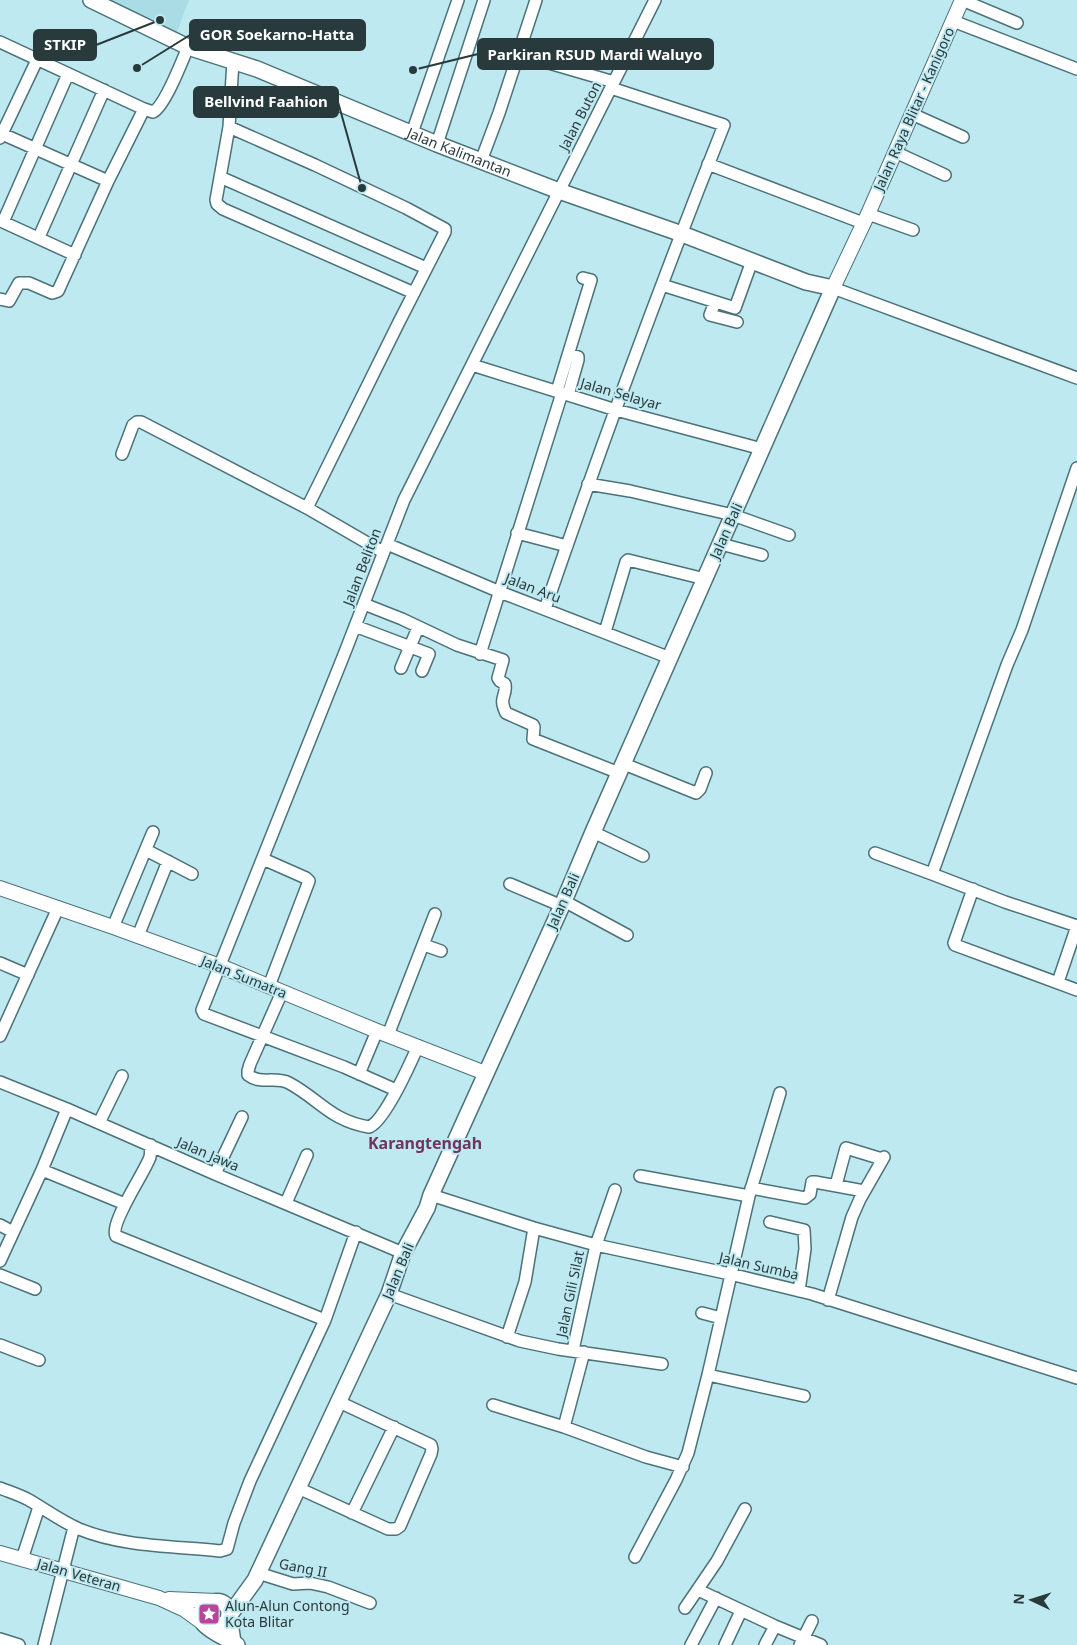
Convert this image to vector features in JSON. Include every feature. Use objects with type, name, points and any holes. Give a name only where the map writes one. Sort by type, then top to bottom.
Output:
[{"type":"highway","name":"Jalan Kalimantan","points":[[91,0],[188,47],[233,60],[437,144],[559,191],[682,234],[806,282],[833,288]]},
{"type":"highway","name":"Jalan Bali","points":[[229,1616],[256,1576],[389,1294],[403,1253],[429,1202],[485,1072],[563,904],[833,288]]},
{"type":"highway","points":[[234,1644],[207,1626],[202,1619],[202,1610],[208,1603],[234,1596],[256,1576]]},
{"type":"highway","points":[[216,1601],[227,1608],[234,1644]]},
{"type":"highway","points":[[207,1626],[215,1629],[223,1627],[229,1616]]},
{"type":"main road","name":"Jalan Raya Blitar - Kanigoro","points":[[865,218],[962,0]]},
{"type":"main road","name":"Jalan Bali","points":[[833,288],[865,218]]},
{"type":"main road","name":"Jalan Sumatra","points":[[0,888],[220,966],[382,1033],[485,1072]]},
{"type":"main road","name":"Jalan Veteran","points":[[0,1553],[159,1598],[185,1610],[207,1626]]},
{"type":"main road","name":"Jalan Veteran","points":[[159,1598],[216,1601]]},
{"type":"street","points":[[412,133],[458,0]]},
{"type":"street","points":[[437,144],[484,0]]},
{"type":"street","points":[[481,160],[536,0]]},
{"type":"street","name":"Jalan Buton","points":[[559,191],[655,0]]},
{"type":"street","points":[[962,0],[1017,23]]},
{"type":"street","points":[[953,21],[1077,69]]},
{"type":"street","points":[[0,43],[153,112],[159,106],[188,47]]},
{"type":"street","points":[[518,54],[723,124],[682,234],[640,338],[545,609]]},
{"type":"street","points":[[36,60],[1,135],[108,181]]},
{"type":"street","points":[[233,60],[229,127],[216,200],[217,204],[222,209],[414,293]]},
{"type":"street","points":[[68,74],[1,221],[75,255]]},
{"type":"street","points":[[39,237],[104,90]]},
{"type":"street","points":[[0,299],[10,301],[19,283],[24,282],[52,294],[56,293],[144,109]]},
{"type":"street","points":[[912,114],[964,137]]},
{"type":"street","points":[[229,127],[315,165],[443,227],[445,232],[307,508]]},
{"type":"street","points":[[895,152],[946,175]]},
{"type":"street","points":[[708,164],[865,218],[913,230]]},
{"type":"street","points":[[220,177],[426,268]]},
{"type":"street","name":"Jalan Beliton","points":[[261,1036],[202,1012],[404,500],[559,191]]},
{"type":"street","points":[[662,285],[735,308],[752,261]]},
{"type":"street","points":[[480,654],[562,393],[591,280],[583,278]]},
{"type":"street","points":[[833,288],[1077,378]]},
{"type":"street","points":[[714,302],[710,315],[737,322]]},
{"type":"street","points":[[562,393],[578,360],[578,357],[572,355]]},
{"type":"street","name":"Jalan Selayar","points":[[472,365],[616,410],[762,449]]},
{"type":"street","name":"Jalan Aru","points":[[122,454],[134,425],[137,422],[141,422],[385,548],[670,658]]},
{"type":"street","points":[[932,874],[1022,630],[1077,468]]},
{"type":"street","points":[[588,484],[630,491],[771,524],[789,535]]},
{"type":"street","points":[[517,532],[567,546]]},
{"type":"street","points":[[720,544],[762,555]]},
{"type":"street","points":[[605,632],[626,562],[631,560],[705,579]]},
{"type":"street","points":[[364,604],[402,618],[480,654],[503,660],[498,678],[500,682],[505,684],[501,701],[503,707],[506,713],[532,724],[534,728],[533,739],[696,793],[700,789],[706,773]]},
{"type":"street","points":[[355,626],[410,648],[432,649],[422,671]]},
{"type":"street","points":[[402,668],[417,630]]},
{"type":"street","points":[[113,927],[153,832]]},
{"type":"street","points":[[593,832],[643,856]]},
{"type":"street","points":[[146,850],[192,874]]},
{"type":"street","points":[[875,853],[1077,926],[1058,982]]},
{"type":"street","points":[[263,859],[309,881],[248,1075],[257,1081],[287,1082],[334,1116],[365,1127],[372,1126],[376,1123],[404,1078],[418,1046]]},
{"type":"street","points":[[138,936],[168,861]]},
{"type":"street","points":[[510,884],[563,904],[627,935]]},
{"type":"street","points":[[973,890],[954,943],[955,945],[1077,990]]},
{"type":"street","points":[[0,1036],[58,908]]},
{"type":"street","points":[[359,1074],[382,1033],[424,945],[435,914]]},
{"type":"street","points":[[424,945],[441,952]]},
{"type":"street","points":[[0,963],[28,974]]},
{"type":"street","points":[[261,1036],[396,1090]]},
{"type":"street","points":[[99,1123],[122,1076]]},
{"type":"street","name":"Jalan Jawa","points":[[0,1082],[403,1253]]},
{"type":"street","points":[[635,1557],[688,1453],[750,1192],[780,1093]]},
{"type":"street","points":[[0,1261],[42,1170],[67,1109]]},
{"type":"street","points":[[215,1174],[242,1117]]},
{"type":"street","points":[[151,1145],[150,1156],[114,1230],[116,1236],[325,1320]]},
{"type":"street","points":[[828,1300],[852,1217],[883,1158],[846,1148],[836,1185]]},
{"type":"street","points":[[286,1203],[307,1155]]},
{"type":"street","points":[[42,1170],[125,1204]]},
{"type":"street","points":[[640,1176],[805,1198],[810,1194],[812,1182],[864,1191]]},
{"type":"street","name":"Jalan Gili Silat","points":[[564,1427],[594,1252],[615,1190]]},
{"type":"street","name":"Jalan Sumba","points":[[429,1202],[534,1228],[594,1252],[730,1274],[799,1291],[1077,1378]]},
{"type":"street","points":[[770,1222],[804,1230],[805,1249],[799,1291]]},
{"type":"street","points":[[0,1225],[13,1232]]},
{"type":"street","points":[[508,1337],[525,1282],[534,1228]]},
{"type":"street","points":[[0,1488],[26,1499],[38,1509],[74,1530],[136,1543],[220,1551],[227,1549],[246,1489],[325,1320],[356,1232]]},
{"type":"street","points":[[0,1275],[35,1289]]},
{"type":"street","points":[[389,1294],[508,1337],[534,1344],[662,1364]]},
{"type":"street","points":[[702,1313],[721,1318]]},
{"type":"street","points":[[0,1345],[39,1360]]},
{"type":"street","points":[[708,1375],[804,1396]]},
{"type":"street","points":[[298,1488],[388,1529],[396,1529],[400,1526],[432,1449],[431,1445],[337,1401]]},
{"type":"street","points":[[493,1405],[564,1427],[646,1457],[682,1467]]},
{"type":"street","points":[[352,1513],[394,1427]]},
{"type":"street","points":[[22,1560],[38,1509]]},
{"type":"street","points":[[686,1608],[717,1561],[745,1510]]},
{"type":"street","points":[[44,1645],[74,1530]]},
{"type":"street","name":"Gang II","points":[[256,1576],[293,1584],[310,1583],[328,1587],[370,1603]]},
{"type":"street","points":[[698,1590],[775,1626],[802,1641],[822,1645]]},
{"type":"street","points":[[691,1645],[716,1598]]},
{"type":"street","points":[[725,1645],[741,1611]]},
{"type":"street","points":[[802,1641],[812,1621]]},
{"type":"street","points":[[765,1645],[775,1626]]},
{"type":"street","points":[[0,1639],[19,1645]]},
{"type":"shaded area","points":[[106,0],[189,0],[175,37]]},
{"type":"place","name":"STKIP","points":[[160,20]]},
{"type":"place","name":"GOR Soekarno-Hatta","points":[[137,68]]},
{"type":"place","name":"Parkiran RSUD Mardi Waluyo","points":[[413,70]]},
{"type":"place","name":"Bellvind Faahion","points":[[362,188]]},
{"type":"place","name":"Alun-Alun Contong Kota Blitar","points":[[209,1614]]},
{"type":"district","name":"Karangtengah","points":[[425,1143]]}]
